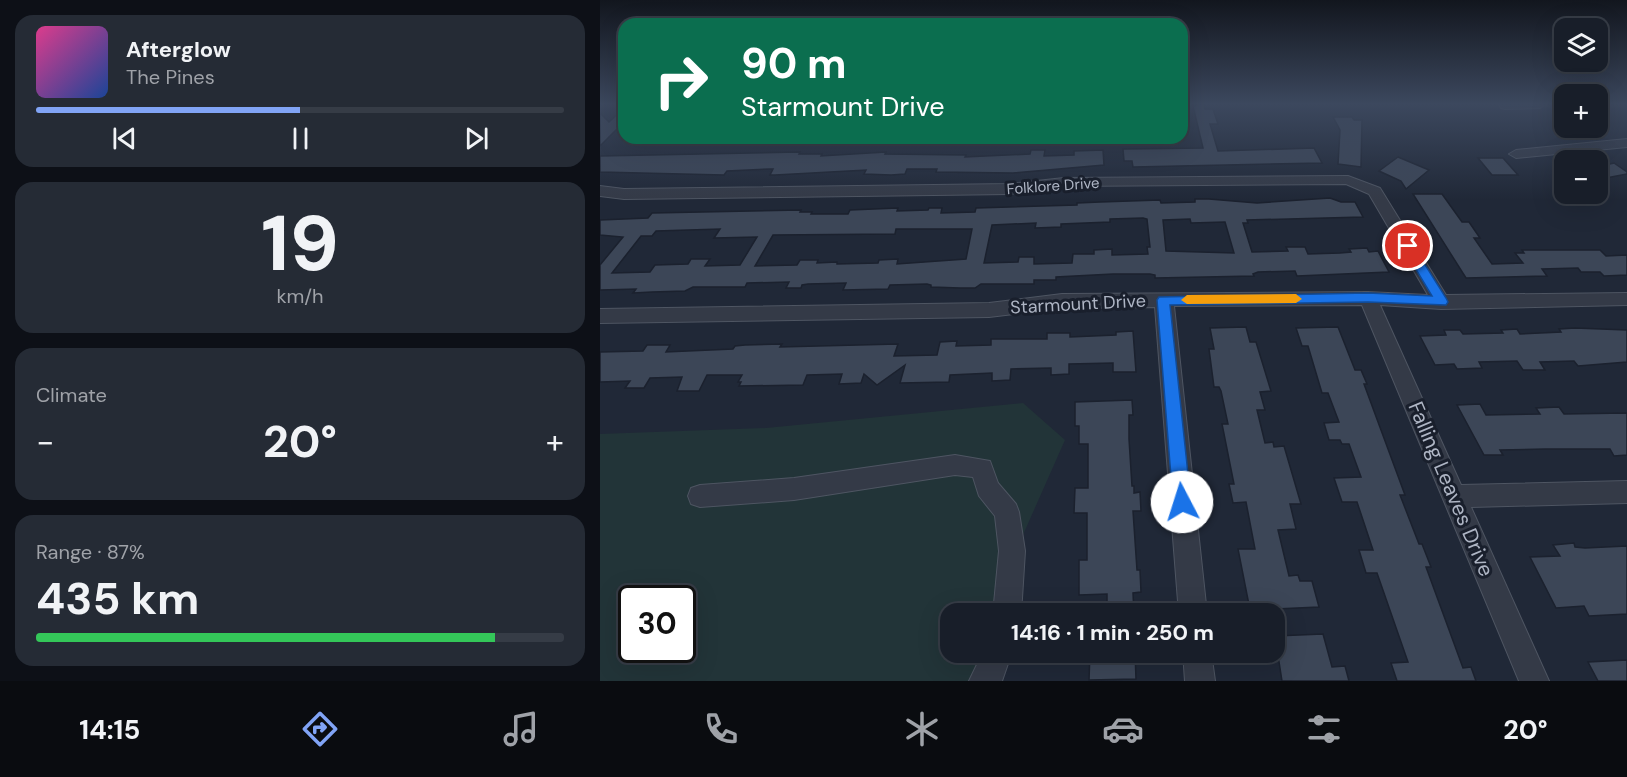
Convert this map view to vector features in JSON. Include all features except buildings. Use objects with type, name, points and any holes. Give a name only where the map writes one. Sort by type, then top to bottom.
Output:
[{"type":"street","points":[[1516,154],[1627,143]]},
{"type":"street","name":"Folklore Drive","points":[[600,191],[624,194],[1010,189],[1064,182],[1348,180],[1375,191],[1442,302]]},
{"type":"street","name":"Starmount Drive","points":[[600,316],[989,310],[1062,301],[1368,298],[1442,302],[1627,299]]},
{"type":"street","name":"Falling Leaves Drive","points":[[1368,298],[1534,681]]},
{"type":"street","points":[[1164,300],[1192,603]]},
{"type":"street","points":[[700,496],[794,489],[955,465],[982,468],[987,488],[1007,512],[1012,551],[1008,603]]},
{"type":"street","points":[[1454,496],[1627,492]]},
{"type":"street","points":[[984,681],[990,675],[994,663]]},
{"type":"street","points":[[1198,663],[1200,681]]},
{"type":"shaded area","points":[[1023,403],[1065,440],[1011,562],[1005,603],[940,603],[940,663],[998,663],[995,681],[600,681],[600,434],[766,428]]},
{"type":"slow traffic","points":[[1187,300],[1296,299]]},
{"type":"route","points":[[1182,502],[1164,300],[1368,298],[1442,302],[1408,246]]}]
